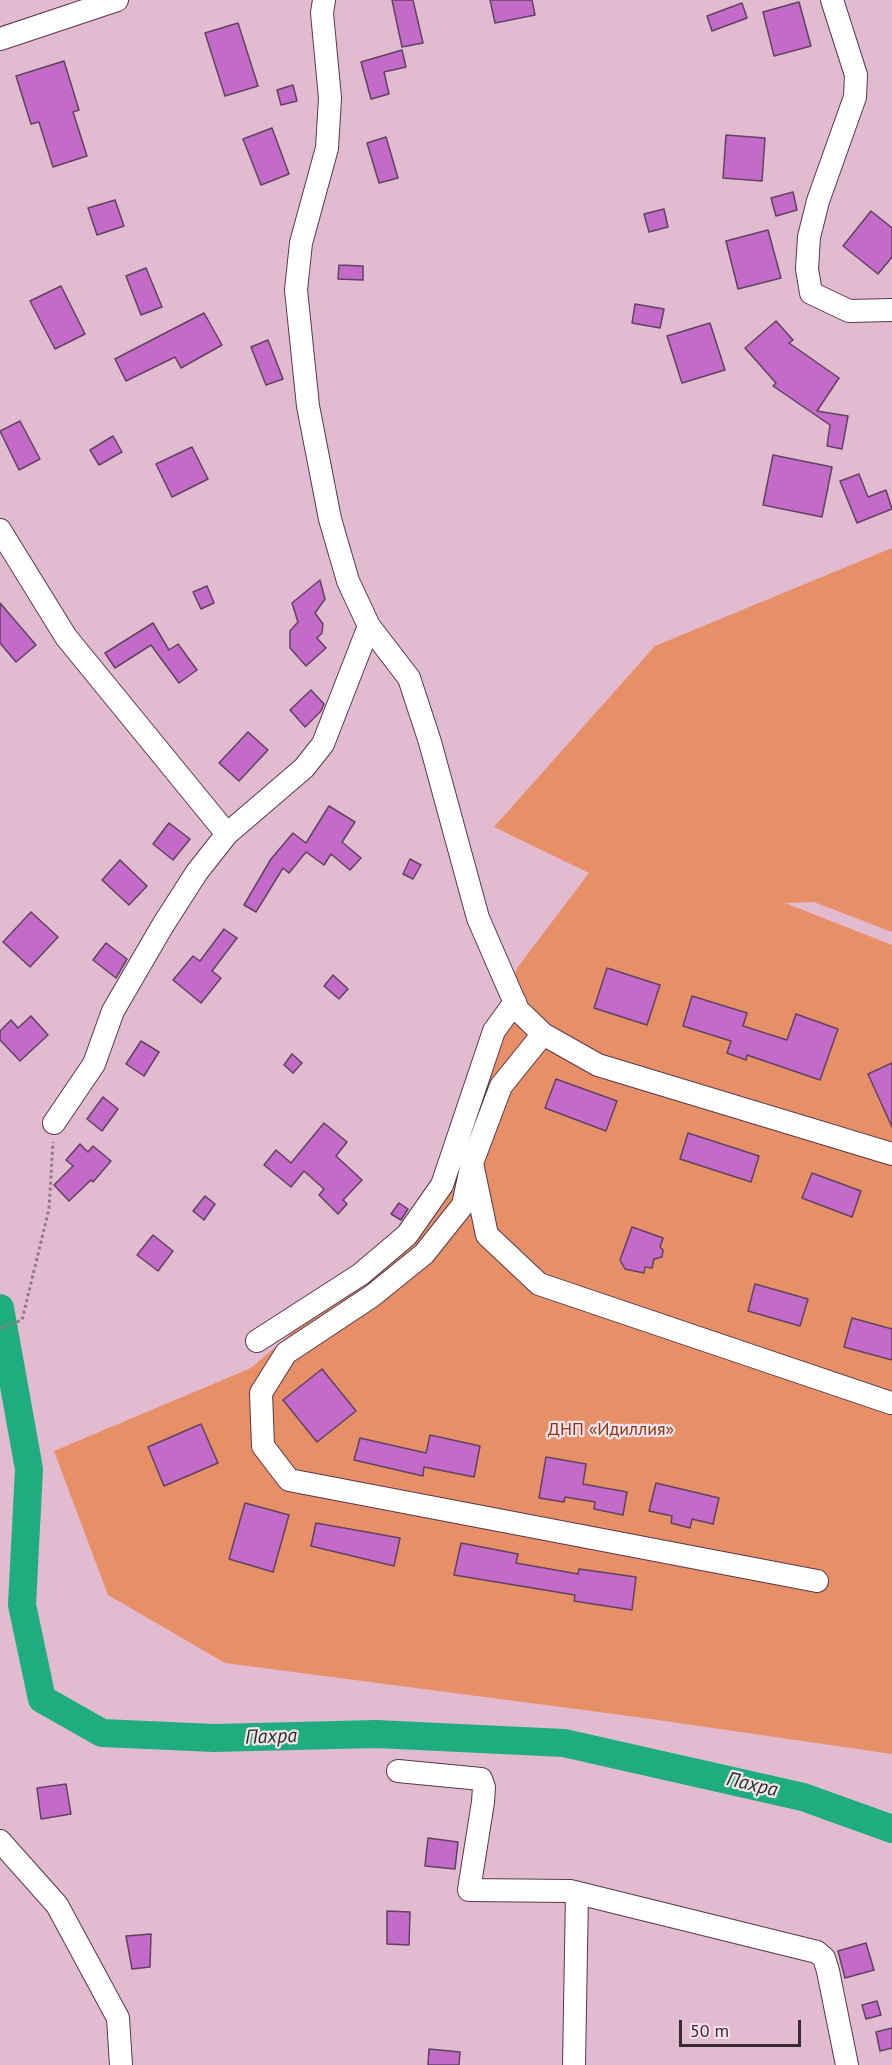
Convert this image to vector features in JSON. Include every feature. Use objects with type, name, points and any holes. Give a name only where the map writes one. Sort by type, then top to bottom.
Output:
[{"type":"street","points":[[0,39],[117,0]]},
{"type":"street","points":[[324,0],[322,13],[330,98],[327,148],[301,243],[296,290],[308,406],[330,519],[348,581],[369,626],[409,678],[430,742],[478,918],[518,1010],[543,1034],[598,1065],[892,1154]]},
{"type":"street","points":[[832,0],[856,75],[855,97],[818,201],[809,237],[807,269],[812,292],[823,301],[849,311],[892,310]]},
{"type":"street","points":[[0,530],[66,637],[227,834]]},
{"type":"street","points":[[54,1123],[94,1064],[113,1011],[197,872],[227,834],[304,768],[323,744],[369,626]]},
{"type":"street","points":[[257,1341],[361,1274],[407,1234],[442,1185],[494,1031],[515,1002]]},
{"type":"street","points":[[543,1034],[501,1086],[472,1163],[463,1205],[424,1254],[372,1296],[286,1353],[261,1393],[262,1446],[289,1480],[817,1581]]},
{"type":"street","points":[[472,1163],[487,1235],[538,1284],[891,1403]]},
{"type":"street","points":[[398,1771],[481,1779],[484,1787],[483,1802],[470,1890],[577,1893],[817,1952],[824,1958],[828,1971],[847,2065]]},
{"type":"street","points":[[0,1841],[57,1905],[118,2018],[120,2065]]},
{"type":"street","points":[[574,2065],[577,1893]]},
{"type":"path","points":[[0,1328],[22,1320],[49,1209],[54,1123]]},
{"type":"green space","name":"ДНП «Идиллия»","points":[[892,548],[892,932],[814,902],[785,903],[892,945],[892,1754],[637,1717],[225,1663],[108,1595],[54,1451],[251,1368],[444,1202],[517,968],[589,873],[494,827],[655,646]]},
{"type":"building","points":[[392,0],[413,0],[423,43],[402,47]]},
{"type":"building","points":[[490,0],[532,0],[535,15],[495,23]]},
{"type":"building","points":[[799,2],[811,46],[774,56],[763,12]]},
{"type":"building","points":[[742,3],[747,18],[712,31],[707,16]]},
{"type":"building","points":[[238,23],[258,86],[225,96],[205,33]]},
{"type":"building","points":[[402,50],[406,67],[384,72],[389,94],[371,99],[361,62]]},
{"type":"building","points":[[64,61],[79,110],[73,112],[87,156],[53,167],[39,122],[31,124],[16,76]]},
{"type":"building","points":[[293,85],[297,101],[281,105],[277,90]]},
{"type":"building","points":[[272,128],[289,174],[261,185],[243,139]]},
{"type":"building","points":[[726,135],[765,138],[762,181],[723,178]]},
{"type":"building","points":[[386,137],[398,178],[379,183],[367,143]]},
{"type":"building","points":[[793,192],[797,210],[776,216],[771,198]]},
{"type":"building","points":[[115,200],[124,226],[97,235],[88,208]]},
{"type":"building","points":[[664,209],[668,227],[649,232],[644,214]]},
{"type":"building","points":[[871,211],[892,228],[892,257],[878,274],[843,246]]},
{"type":"building","points":[[768,230],[781,278],[738,289],[726,241]]},
{"type":"building","points":[[339,265],[363,266],[363,280],[338,279]]},
{"type":"building","points":[[146,268],[162,307],[141,315],[126,276]]},
{"type":"building","points":[[61,286],[85,334],[55,349],[30,301]]},
{"type":"building","points":[[635,304],[664,309],[660,328],[632,323]]},
{"type":"building","points":[[204,313],[222,345],[181,368],[175,357],[126,381],[115,359]]},
{"type":"building","points":[[776,321],[793,340],[789,343],[839,378],[817,411],[848,416],[842,449],[827,446],[830,425],[773,386],[776,383],[745,348]]},
{"type":"building","points":[[710,323],[725,370],[682,383],[667,336]]},
{"type":"building","points":[[268,340],[283,379],[266,385],[251,347]]},
{"type":"building","points":[[20,421],[40,459],[19,470],[0,431]]},
{"type":"building","points":[[113,436],[122,452],[99,465],[90,450]]},
{"type":"building","points":[[192,447],[208,479],[172,497],[156,464]]},
{"type":"building","points":[[773,455],[832,467],[822,517],[763,505]]},
{"type":"building","points":[[859,474],[868,497],[886,490],[892,509],[857,523],[840,481]]},
{"type":"building","points":[[320,580],[325,599],[315,613],[323,624],[322,633],[317,638],[326,648],[306,666],[290,648],[290,631],[298,622],[292,603]]},
{"type":"building","points":[[207,586],[214,603],[201,609],[193,592]]},
{"type":"building","points":[[0,603],[36,645],[16,662],[0,643]]},
{"type":"building","points":[[153,623],[169,650],[178,644],[197,670],[179,683],[151,645],[115,668],[105,653]]},
{"type":"building","points":[[311,690],[324,704],[321,711],[305,727],[290,710]]},
{"type":"building","points":[[248,732],[268,750],[239,781],[219,763]]},
{"type":"building","points":[[329,806],[355,822],[342,842],[361,858],[350,870],[331,854],[324,865],[306,852],[289,873],[283,868],[256,912],[244,905],[271,859],[293,833],[306,843]]},
{"type":"building","points":[[169,823],[190,839],[173,860],[153,844]]},
{"type":"building","points":[[410,859],[421,865],[413,879],[403,874]]},
{"type":"building","points":[[120,860],[147,886],[129,905],[102,880]]},
{"type":"building","points":[[31,912],[58,937],[30,967],[3,942]]},
{"type":"building","points":[[224,929],[237,938],[212,971],[221,978],[201,1003],[173,980],[193,956],[200,961]]},
{"type":"building","points":[[106,943],[127,959],[116,978],[93,960]]},
{"type":"building","points":[[607,968],[660,985],[647,1025],[594,1008]]},
{"type":"building","points":[[333,975],[348,989],[339,999],[324,986]]},
{"type":"building","points":[[692,996],[747,1013],[743,1026],[787,1040],[796,1014],[838,1029],[820,1080],[747,1055],[746,1060],[727,1053],[731,1041],[683,1026]]},
{"type":"building","points":[[31,1016],[48,1035],[20,1061],[0,1040],[0,1031],[11,1020],[18,1028]]},
{"type":"building","points":[[141,1041],[159,1052],[144,1076],[126,1064]]},
{"type":"building","points":[[292,1054],[302,1063],[293,1073],[284,1065]]},
{"type":"building","points":[[892,1063],[892,1127],[868,1074]]},
{"type":"building","points":[[556,1079],[617,1101],[606,1131],[545,1108]]},
{"type":"building","points":[[103,1097],[118,1109],[102,1131],[87,1119]]},
{"type":"building","points":[[324,1123],[347,1142],[336,1156],[362,1180],[343,1200],[347,1204],[338,1214],[319,1195],[324,1189],[304,1171],[291,1187],[264,1165],[276,1150],[291,1163]]},
{"type":"building","points":[[688,1133],[759,1156],[751,1182],[680,1159]]},
{"type":"building","points":[[80,1144],[88,1152],[93,1146],[111,1161],[93,1182],[91,1180],[69,1201],[54,1185],[73,1166],[66,1160]]},
{"type":"building","points":[[812,1173],[861,1191],[852,1217],[802,1198]]},
{"type":"building","points":[[205,1196],[215,1204],[204,1220],[193,1211]]},
{"type":"building","points":[[399,1203],[408,1209],[401,1220],[391,1214]]},
{"type":"building","points":[[632,1227],[663,1238],[660,1247],[663,1250],[662,1257],[654,1259],[652,1268],[645,1267],[644,1273],[625,1269],[620,1260]]},
{"type":"building","points":[[153,1235],[173,1251],[158,1271],[137,1255]]},
{"type":"building","points":[[755,1284],[808,1299],[800,1326],[748,1311]]},
{"type":"building","points":[[852,1318],[892,1329],[892,1360],[844,1347]]},
{"type":"building","points":[[322,1369],[356,1411],[317,1442],[283,1400]]},
{"type":"building","points":[[201,1424],[218,1463],[164,1486],[148,1447]]},
{"type":"building","points":[[430,1435],[480,1446],[474,1477],[424,1467],[423,1476],[354,1460],[360,1438],[426,1453]]},
{"type":"building","points":[[546,1457],[586,1464],[583,1484],[627,1492],[623,1515],[594,1509],[595,1502],[565,1497],[564,1502],[539,1498]]},
{"type":"building","points":[[656,1483],[719,1498],[713,1524],[692,1519],[690,1528],[671,1523],[672,1516],[649,1511]]},
{"type":"building","points":[[245,1503],[289,1515],[273,1572],[229,1559]]},
{"type":"building","points":[[316,1523],[400,1538],[394,1566],[311,1546]]},
{"type":"building","points":[[461,1543],[518,1554],[516,1563],[578,1574],[579,1569],[636,1577],[632,1610],[574,1601],[575,1595],[454,1575]]},
{"type":"building","points":[[66,1784],[71,1814],[41,1819],[37,1788]]},
{"type":"building","points":[[428,1838],[458,1842],[455,1869],[425,1866]]},
{"type":"building","points":[[387,1911],[410,1912],[409,1945],[387,1944]]},
{"type":"building","points":[[151,1934],[150,1967],[132,1969],[126,1936]]},
{"type":"building","points":[[866,1943],[874,1970],[845,1978],[838,1951]]},
{"type":"building","points":[[877,2001],[881,2015],[866,2019],[862,2005]]},
{"type":"building","points":[[892,2028],[892,2048],[880,2051],[876,2032]]},
{"type":"building","points":[[429,2049],[460,2052],[459,2065],[428,2065]]},
{"type":"waterway","name":"Пахра","points":[[0,1308],[29,1469],[22,1605],[42,1699],[102,1733],[214,1738],[376,1734],[564,1743],[803,1797],[892,1829]]}]
